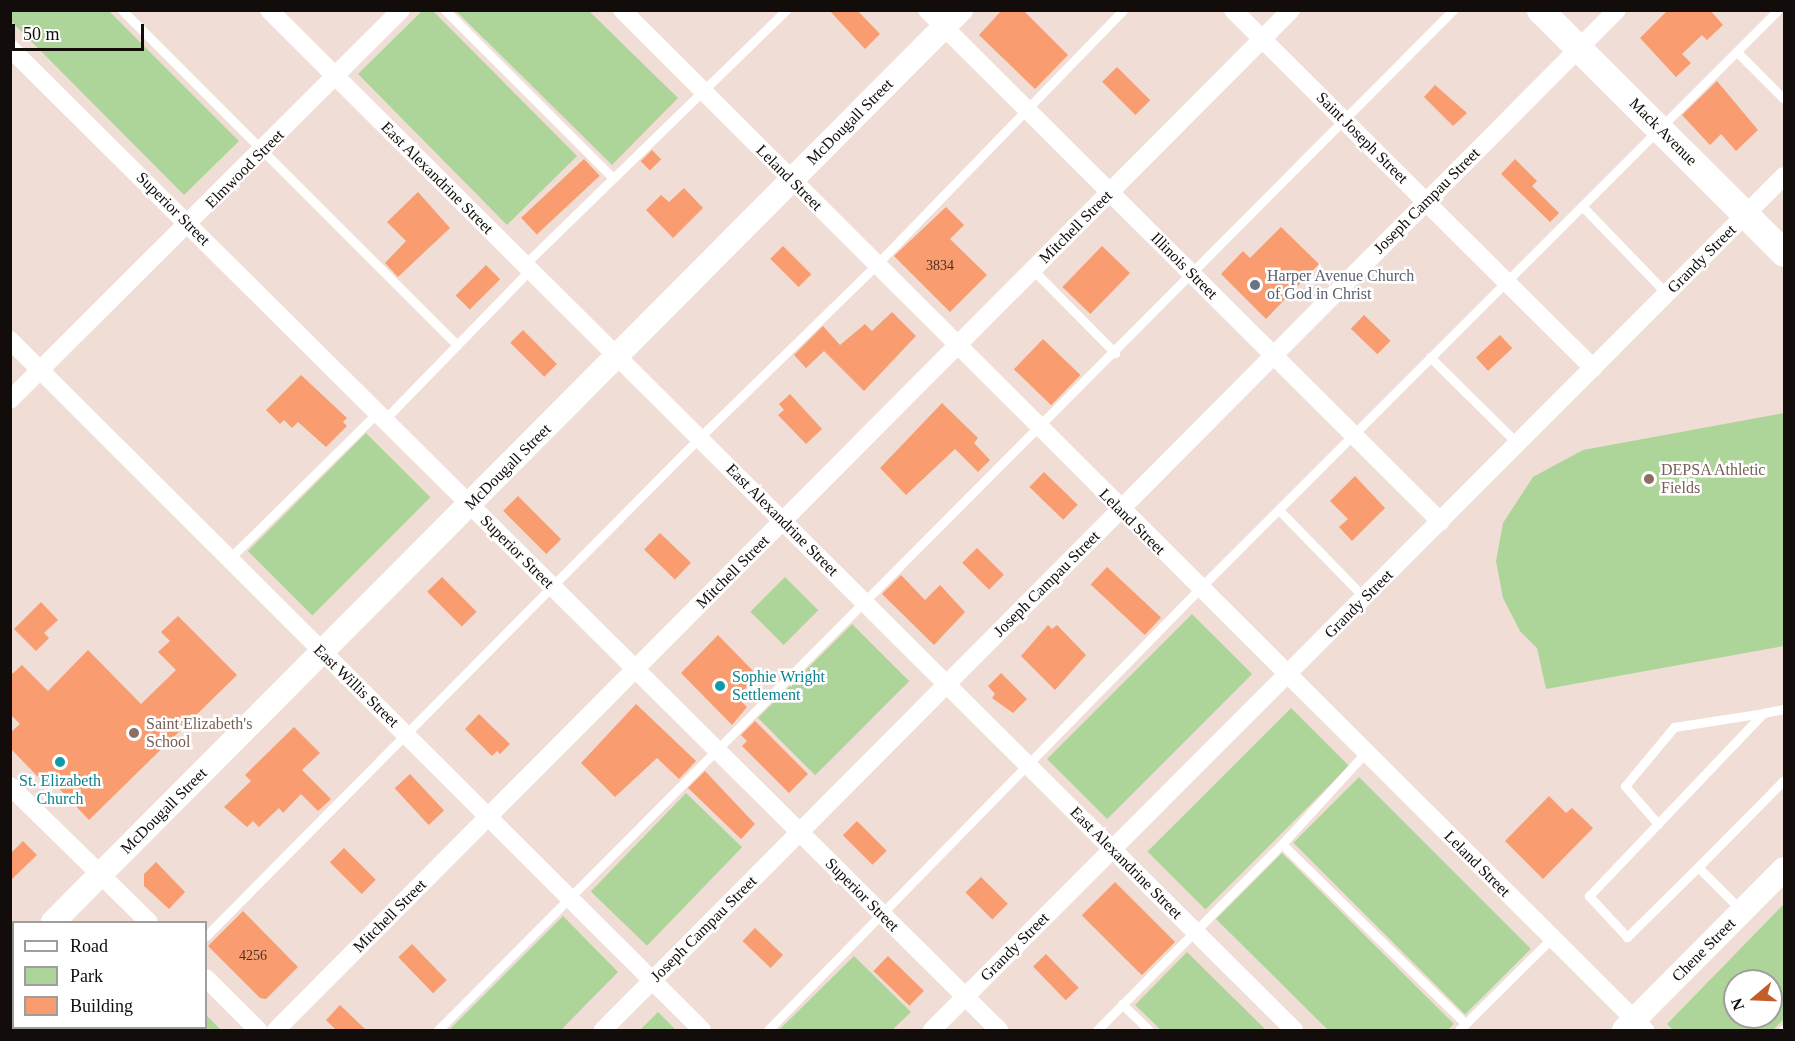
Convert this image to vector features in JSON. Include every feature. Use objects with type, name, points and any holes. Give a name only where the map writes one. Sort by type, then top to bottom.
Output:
[{"type":"main road","name":"Mack Avenue","points":[[1540,10],[1785,253]]},
{"type":"street","name":"East Alexandrine Street","points":[[268,10],[1294,1030]]},
{"type":"street","name":"Elmwood Street","points":[[10,400],[189,225],[401,10]]},
{"type":"street","name":"Leland Street","points":[[622,10],[1120,510],[1552,938],[1635,1027]]},
{"type":"street","name":"Illinois Street","points":[[927,10],[1441,522]]},
{"type":"street","name":"McDougall Street","points":[[54,921],[961,10]]},
{"type":"street","name":"Saint Joseph Street","points":[[1233,10],[1593,368]]},
{"type":"street","name":"Mitchell Street","points":[[276,1030],[1291,10]]},
{"type":"street","name":"Joseph Campau Street","points":[[603,1030],[1617,10]]},
{"type":"street","name":"Superior Street","points":[[10,48],[999,1030]]},
{"type":"street","name":"Grandy Street","points":[[932,1030],[1785,176]]},
{"type":"street","name":"East Willis Street","points":[[10,340],[702,1030]]},
{"type":"street","points":[[10,786],[148,921]]},
{"type":"street","name":"Chene Street","points":[[1635,1027],[1785,869]]},
{"type":"street","points":[[207,979],[258,1030]]},
{"type":"lane","points":[[122,10],[457,345]]},
{"type":"lane","points":[[445,10],[612,177]]},
{"type":"lane","points":[[207,935],[699,438],[876,265],[1124,10]]},
{"type":"lane","points":[[438,1030],[864,602],[1041,429],[1453,10]]},
{"type":"lane","points":[[768,1030],[1200,589],[1506,281],[1661,130],[1778,10]]},
{"type":"lane","points":[[229,559],[457,345],[612,177],[780,12]]},
{"type":"lane","points":[[1737,52],[1785,99]]},
{"type":"lane","points":[[1582,206],[1667,294]]},
{"type":"lane","points":[[1033,270],[1115,353]]},
{"type":"lane","points":[[1431,357],[1518,444]]},
{"type":"lane","points":[[1279,510],[1365,598]]},
{"type":"lane","points":[[1658,824],[1625,786],[1674,727],[1785,709]]},
{"type":"lane","points":[[1763,713],[1589,896],[1628,937],[1785,780]]},
{"type":"lane","points":[[1097,1030],[1193,930],[1282,844],[1365,753]]},
{"type":"lane","points":[[1282,844],[1462,1027],[1552,938]]},
{"type":"lane","points":[[1698,867],[1743,911]]},
{"type":"lane","points":[[1122,1004],[1149,1030]]},
{"type":"green space","points":[[10,11],[109,11],[239,141],[184,195],[11,21]]},
{"type":"green space","points":[[422,11],[433,11],[577,156],[507,225],[358,74]]},
{"type":"green space","points":[[456,11],[589,11],[678,98],[612,165]]},
{"type":"green space","points":[[1784,413],[1784,646],[1546,689],[1537,648],[1520,631],[1503,598],[1496,561],[1503,523],[1533,477],[1583,450]]},
{"type":"green space","points":[[366,433],[430,497],[312,615],[248,551]]},
{"type":"green space","points":[[785,577],[818,610],[784,645],[750,612]]},
{"type":"green space","points":[[1192,614],[1252,674],[1107,819],[1047,759]]},
{"type":"green space","points":[[852,624],[909,681],[815,775],[758,718]]},
{"type":"green space","points":[[1291,708],[1349,766],[1205,910],[1147,852]]},
{"type":"green space","points":[[1359,777],[1531,949],[1465,1015],[1293,843]]},
{"type":"green space","points":[[686,793],[742,847],[647,946],[591,892]]},
{"type":"green space","points":[[1282,853],[1454,1024],[1448,1030],[1328,1030],[1216,919]]},
{"type":"green space","points":[[1784,904],[1784,1019],[1783,969],[1723,969],[1723,1029],[1774,1029],[1673,1030],[1667,1024]]},
{"type":"green space","points":[[563,916],[618,972],[561,1030],[449,1030]]},
{"type":"green space","points":[[1187,952],[1266,1030],[1161,1030],[1135,1005]]},
{"type":"green space","points":[[854,956],[911,1012],[892,1030],[779,1030]]},
{"type":"green space","points":[[658,1012],[676,1030],[640,1030]]},
{"type":"green space","points":[[207,1016],[221,1030],[120,1030],[207,1029]]},
{"type":"building","points":[[829,10],[857,10],[880,34],[865,49]]},
{"type":"building","points":[[1002,10],[1023,10],[1068,55],[1035,89],[979,35]]},
{"type":"building","points":[[1668,10],[1710,10],[1723,25],[1707,40],[1702,35],[1682,54],[1691,63],[1676,77],[1640,38]]},
{"type":"building","points":[[1117,67],[1150,100],[1135,115],[1102,82]]},
{"type":"building","points":[[1717,81],[1758,130],[1736,151],[1721,134],[1710,145],[1682,115]]},
{"type":"building","points":[[1435,85],[1467,113],[1453,126],[1424,97]]},
{"type":"building","points":[[652,150],[661,159],[650,171],[641,161]]},
{"type":"building","points":[[584,159],[600,176],[537,234],[521,218]]},
{"type":"building","points":[[1515,159],[1537,181],[1532,186],[1559,213],[1550,222],[1501,174]]},
{"type":"building","points":[[684,188],[703,208],[673,238],[646,210],[661,195],[669,202]]},
{"type":"building","points":[[418,192],[450,228],[398,277],[385,263],[406,241],[387,222]]},
{"type":"building","points":[[946,207],[964,225],[950,239],[987,275],[950,312],[894,256]]},
{"type":"building","points":[[1281,227],[1319,264],[1266,319],[1221,274],[1243,251],[1250,258]]},
{"type":"building","points":[[783,246],[811,274],[799,287],[770,259]]},
{"type":"building","points":[[1102,246],[1130,273],[1090,314],[1062,287]]},
{"type":"building","points":[[486,265],[500,279],[470,310],[456,295]]},
{"type":"building","points":[[892,312],[916,336],[864,391],[824,351],[806,368],[794,355],[823,326],[840,345],[865,324],[872,331]]},
{"type":"building","points":[[1364,315],[1391,341],[1377,354],[1351,329]]},
{"type":"building","points":[[523,330],[557,364],[544,377],[510,343]]},
{"type":"building","points":[[1500,335],[1512,348],[1488,371],[1476,358]]},
{"type":"building","points":[[1043,339],[1080,375],[1051,405],[1014,369]]},
{"type":"building","points":[[301,375],[347,418],[343,422],[347,426],[326,447],[298,422],[292,428],[284,420],[280,424],[266,410]]},
{"type":"building","points":[[790,394],[822,429],[806,444],[778,415],[784,410],[779,404]]},
{"type":"building","points":[[942,403],[978,438],[974,443],[990,460],[978,472],[955,449],[906,495],[880,468]]},
{"type":"building","points":[[1044,472],[1078,505],[1063,520],[1029,487]]},
{"type":"building","points":[[1355,476],[1385,508],[1352,541],[1339,527],[1348,519],[1330,501]]},
{"type":"building","points":[[518,496],[561,539],[546,554],[503,511]]},
{"type":"building","points":[[660,533],[691,563],[675,579],[644,550]]},
{"type":"building","points":[[977,548],[1004,575],[989,590],[962,563]]},
{"type":"building","points":[[1107,567],[1161,617],[1145,635],[1091,585]]},
{"type":"building","points":[[901,575],[925,600],[940,585],[965,612],[934,645],[882,594]]},
{"type":"building","points":[[442,577],[477,612],[462,626],[427,592]]},
{"type":"building","points":[[41,602],[58,620],[44,633],[49,638],[36,651],[14,629]]},
{"type":"building","points":[[178,616],[237,675],[89,820],[49,778],[44,783],[10,748],[10,733],[20,724],[10,714],[10,676],[22,665],[48,691],[88,650],[141,704],[176,670],[158,652],[170,641],[161,632]]},
{"type":"building","points":[[1048,625],[1052,629],[1057,625],[1086,655],[1055,690],[1021,656]]},
{"type":"building","name":"Sophie Wright Settlement","points":[[718,635],[758,676],[737,697],[747,707],[732,725],[681,673]]},
{"type":"building","points":[[1001,673],[1027,699],[1013,713],[992,698],[995,694],[988,686]]},
{"type":"building","points":[[636,704],[696,761],[679,779],[657,758],[615,797],[581,763]]},
{"type":"building","points":[[479,714],[510,744],[500,754],[497,751],[492,756],[465,729]]},
{"type":"building","points":[[755,721],[808,774],[789,793],[742,746],[747,741],[741,735]]},
{"type":"building","points":[[294,727],[320,753],[302,770],[331,799],[318,811],[301,794],[283,813],[279,808],[259,827],[253,821],[247,827],[224,807],[251,781],[245,775]]},
{"type":"building","points":[[705,771],[755,824],[741,839],[688,788]]},
{"type":"building","points":[[410,774],[444,811],[429,825],[395,788]]},
{"type":"building","points":[[1549,796],[1566,813],[1572,808],[1593,828],[1543,879],[1505,841]]},
{"type":"building","points":[[857,821],[887,851],[873,865],[843,835]]},
{"type":"building","points":[[23,841],[37,855],[10,881],[10,854]]},
{"type":"building","points":[[344,848],[376,880],[362,894],[330,862]]},
{"type":"building","points":[[156,862],[185,892],[169,909],[144,886],[144,874]]},
{"type":"building","points":[[981,877],[1008,904],[992,919],[965,893]]},
{"type":"building","points":[[1115,882],[1175,942],[1142,975],[1082,915]]},
{"type":"building","points":[[243,911],[298,967],[266,999],[260,998],[208,946]]},
{"type":"building","points":[[755,928],[783,955],[771,968],[742,941]]},
{"type":"building","points":[[412,944],[447,980],[433,993],[398,957]]},
{"type":"building","points":[[1046,954],[1079,988],[1066,1000],[1033,967]]},
{"type":"building","points":[[888,956],[924,991],[909,1006],[873,971]]},
{"type":"building","points":[[340,1005],[366,1030],[336,1030],[326,1020]]},
{"type":"place","name":"Harper Avenue Church of God in Christ","points":[[1255,285]]},
{"type":"place","name":"DEPSA Athletic Fields","points":[[1649,479]]},
{"type":"place","name":"Sophie Wright Settlement","points":[[720,686]]},
{"type":"place","name":"Saint Elizabeth's School","points":[[134,733]]},
{"type":"place","name":"St. Elizabeth Church","points":[[60,762]]}]
